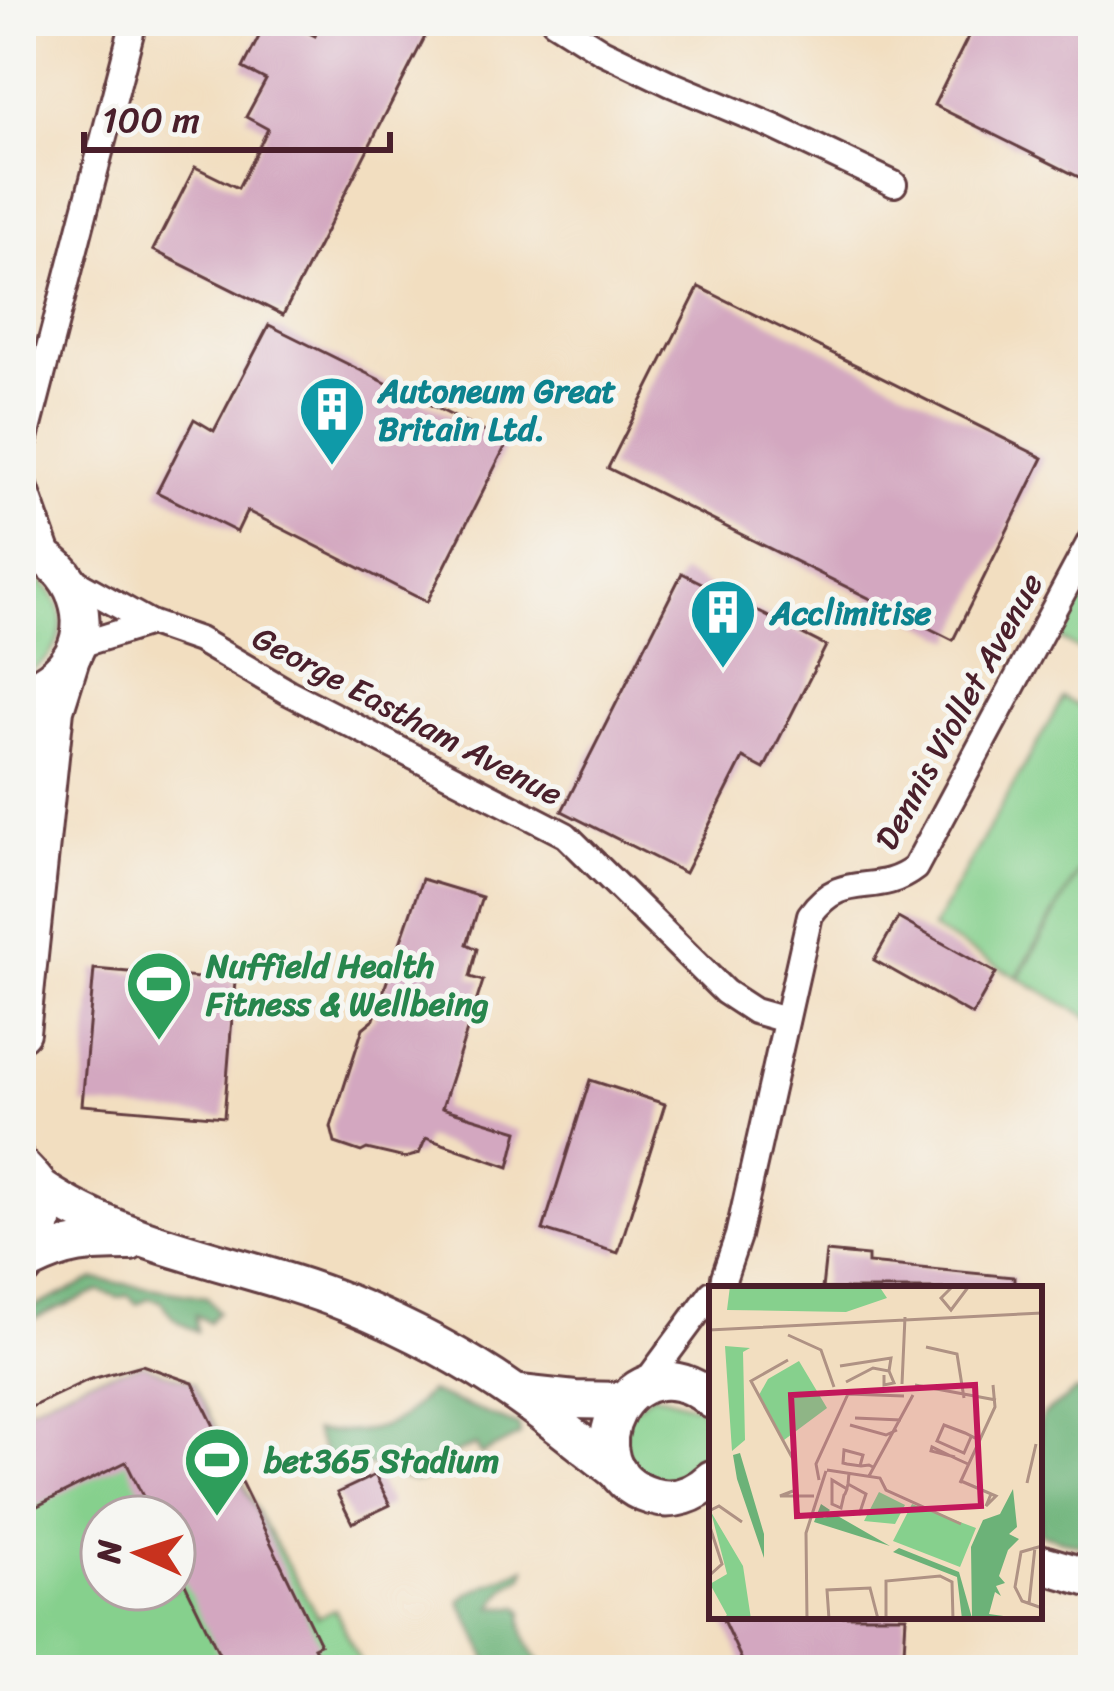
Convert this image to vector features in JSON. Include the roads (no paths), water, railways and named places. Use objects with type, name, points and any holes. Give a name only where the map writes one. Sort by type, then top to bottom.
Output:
[{"type":"main road","points":[[21,1032],[56,709],[80,622],[76,597],[46,562]]},
{"type":"main road","points":[[21,694],[48,683],[74,652]]},
{"type":"main road","points":[[31,1178],[71,1210],[148,1242],[346,1303],[449,1353],[516,1394],[644,1494],[659,1498],[691,1494],[709,1483]]},
{"type":"main road","points":[[25,1267],[42,1227],[31,1178]]},
{"type":"main road","points":[[25,1267],[56,1248],[86,1242],[148,1242]]},
{"type":"main road","points":[[516,1394],[575,1400],[633,1393],[673,1381],[698,1388],[709,1397]]},
{"type":"main road","points":[[618,1472],[608,1438],[613,1417],[633,1393]]},
{"type":"main road","points":[[1042,1564],[1093,1579]]},
{"type":"street","points":[[21,457],[134,21]]},
{"type":"street","points":[[554,21],[602,51],[893,184]]},
{"type":"street","points":[[21,475],[46,562]]},
{"type":"street","name":"Dennis Viollet Avenue","points":[[718,1286],[738,1237],[810,915],[830,892],[885,884],[915,868],[1093,536]]},
{"type":"street","name":"George Eastham Avenue","points":[[46,562],[151,623],[199,640],[288,692],[566,836],[725,992],[754,1011],[786,1020]]},
{"type":"street","points":[[74,652],[151,623]]},
{"type":"street","name":"Dennis Viollet Avenue","points":[[633,1393],[709,1298]]},
{"type":"place","name":"Autoneum Great Britain Ltd.","points":[[332,468]]},
{"type":"place","name":"Acclimitise","points":[[723,671]]},
{"type":"place","name":"Nuffield Health Fitness & Wellbeing","points":[[159,1043]]},
{"type":"place","name":"bet365 Stadium","points":[[217,1519]]}]
